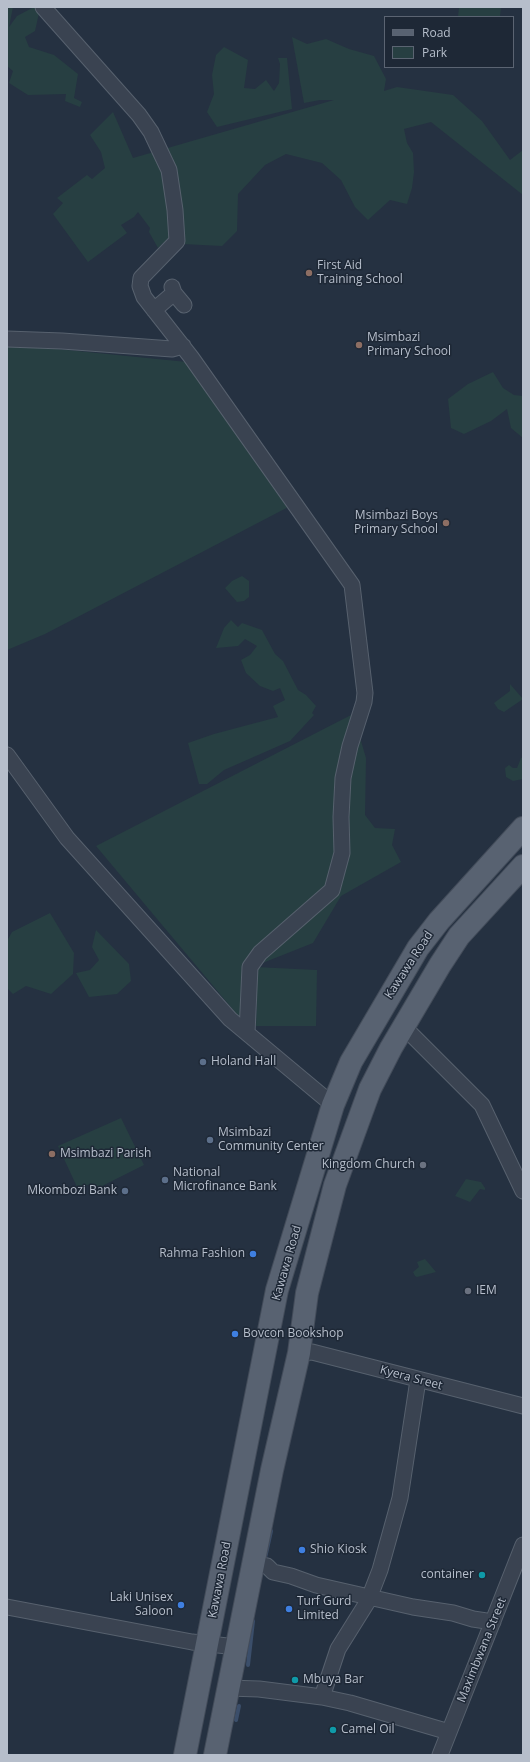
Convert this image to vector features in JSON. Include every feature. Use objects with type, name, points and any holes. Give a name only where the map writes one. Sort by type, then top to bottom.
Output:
[{"type":"main road","name":"Kawawa Road","points":[[185,1755],[277,1290],[334,1105],[351,1062],[418,948],[439,921],[523,828]]},
{"type":"main road","points":[[215,1755],[252,1564],[299,1353],[308,1293],[335,1185],[370,1088],[440,965],[459,936],[523,866]]},
{"type":"street","points":[[43,7],[140,115],[151,132],[169,170],[175,210],[177,241],[141,278],[140,286],[144,297],[183,346],[296,503],[352,585],[362,657],[364,702],[354,733],[343,778],[341,817],[342,853],[332,890],[260,953],[250,967],[247,1033]]},
{"type":"street","points":[[154,310],[173,290],[184,305]]},
{"type":"street","points":[[7,339],[62,341],[172,349],[183,346]]},
{"type":"street","points":[[7,755],[67,838],[230,1019],[334,1105]]},
{"type":"street","points":[[402,1031],[409,1032],[482,1105],[523,1191]]},
{"type":"street","name":"Kyera Sreet","points":[[299,1353],[312,1352],[523,1406]]},
{"type":"street","points":[[322,1697],[338,1648],[368,1601],[380,1570],[400,1498],[418,1380]]},
{"type":"street","name":"Maximbwana Street","points":[[443,1754],[449,1732],[523,1545]]},
{"type":"street","points":[[252,1564],[268,1566],[273,1572],[316,1584],[493,1622]]},
{"type":"street","points":[[7,1607],[184,1640],[236,1647]]},
{"type":"street","points":[[228,1688],[259,1689],[322,1697],[350,1703],[449,1732]]},
{"type":"green space","points":[[7,7],[13,7],[9,27],[17,16],[34,7],[37,7],[39,13],[35,31],[25,37],[29,47],[54,55],[78,74],[74,98],[82,102],[80,107],[65,101],[66,94],[28,95],[9,83],[13,71],[7,66]]},
{"type":"green space","points":[[459,7],[501,7],[500,16],[458,16]]},
{"type":"green space","points":[[292,37],[307,44],[326,39],[349,49],[374,56],[386,79],[384,91],[397,87],[453,95],[482,121],[510,160],[523,150],[523,195],[431,122],[404,129],[407,143],[413,153],[414,172],[412,188],[407,204],[390,200],[368,220],[355,207],[341,180],[322,163],[286,154],[265,165],[238,194],[237,231],[222,246],[163,243],[158,248],[149,232],[150,228],[138,212],[134,217],[121,225],[127,233],[88,262],[53,214],[63,203],[57,198],[87,175],[92,179],[105,168],[101,152],[90,135],[113,112],[133,158],[334,100],[320,100],[304,103]]},
{"type":"green space","points":[[224,47],[248,60],[244,88],[255,89],[266,80],[274,91],[279,83],[280,64],[278,58],[287,58],[292,109],[217,127],[207,112],[214,94],[212,75],[216,55]]},
{"type":"green space","points":[[7,344],[187,362],[296,503],[45,634],[7,650]]},
{"type":"green space","points":[[493,372],[503,388],[514,395],[523,396],[523,438],[511,428],[507,409],[491,421],[464,434],[451,428],[448,399],[468,384]]},
{"type":"green space","points":[[242,576],[249,581],[249,597],[244,601],[237,602],[225,588],[232,581]]},
{"type":"green space","points":[[231,620],[238,627],[242,623],[262,630],[275,654],[283,661],[298,690],[306,695],[316,706],[312,713],[314,715],[290,741],[224,770],[207,784],[199,784],[188,743],[214,734],[278,717],[273,706],[285,700],[280,688],[273,691],[260,686],[246,673],[241,660],[250,655],[257,646],[245,639],[238,646],[216,648],[224,628]]},
{"type":"green space","points":[[510,684],[523,699],[504,712],[498,709],[494,703],[510,691]]},
{"type":"green space","points":[[353,714],[366,758],[365,815],[375,828],[395,829],[392,845],[401,862],[341,896],[313,943],[255,966],[317,970],[316,1026],[256,1026],[257,997],[255,973],[252,1023],[240,1018],[96,846]]},
{"type":"green space","points":[[523,757],[523,779],[513,781],[506,777],[505,768],[509,765],[513,768],[517,768],[521,758]]},
{"type":"green space","points":[[50,913],[74,953],[73,974],[51,994],[26,986],[13,994],[7,988],[7,941],[12,932]]},
{"type":"green space","points":[[96,930],[129,964],[131,981],[117,994],[89,997],[76,973],[90,970],[99,960],[92,947]]},
{"type":"green space","points":[[121,1118],[144,1165],[94,1190],[90,1184],[78,1189],[58,1146]]},
{"type":"green space","points":[[466,1179],[481,1182],[485,1188],[485,1190],[480,1189],[470,1202],[455,1196]]},
{"type":"green space","points":[[425,1259],[436,1272],[417,1277],[415,1276],[413,1272],[419,1267],[417,1262]]},
{"type":"waterway","points":[[265,1558],[271,1531]]},
{"type":"waterway","points":[[248,1665],[253,1621]]},
{"type":"waterway","points":[[236,1720],[239,1706]]},
{"type":"place","name":"First Aid Training School","points":[[309,273]]},
{"type":"place","name":"Msimbazi Primary School","points":[[359,345]]},
{"type":"place","name":"Msimbazi Boys Primary School","points":[[446,523]]},
{"type":"place","name":"Holand Hall","points":[[203,1062]]},
{"type":"place","name":"Msimbazi Community Center","points":[[210,1140]]},
{"type":"place","name":"Msimbazi Parish","points":[[52,1154]]},
{"type":"place","name":"Kingdom Church","points":[[423,1165]]},
{"type":"place","name":"National Microfinance Bank","points":[[165,1180]]},
{"type":"place","name":"Mkombozi Bank","points":[[125,1191]]},
{"type":"place","name":"Rahma Fashion","points":[[253,1254]]},
{"type":"place","name":"IEM","points":[[468,1291]]},
{"type":"place","name":"Bovcon Bookshop","points":[[235,1334]]},
{"type":"place","name":"Shio Kiosk","points":[[302,1550]]},
{"type":"place","name":"container","points":[[482,1575]]},
{"type":"place","name":"Laki Unisex Saloon","points":[[181,1605]]},
{"type":"place","name":"Turf Gurd Limited","points":[[289,1609]]},
{"type":"place","name":"Mbuya Bar","points":[[295,1680]]},
{"type":"place","name":"Camel Oil","points":[[333,1730]]}]
